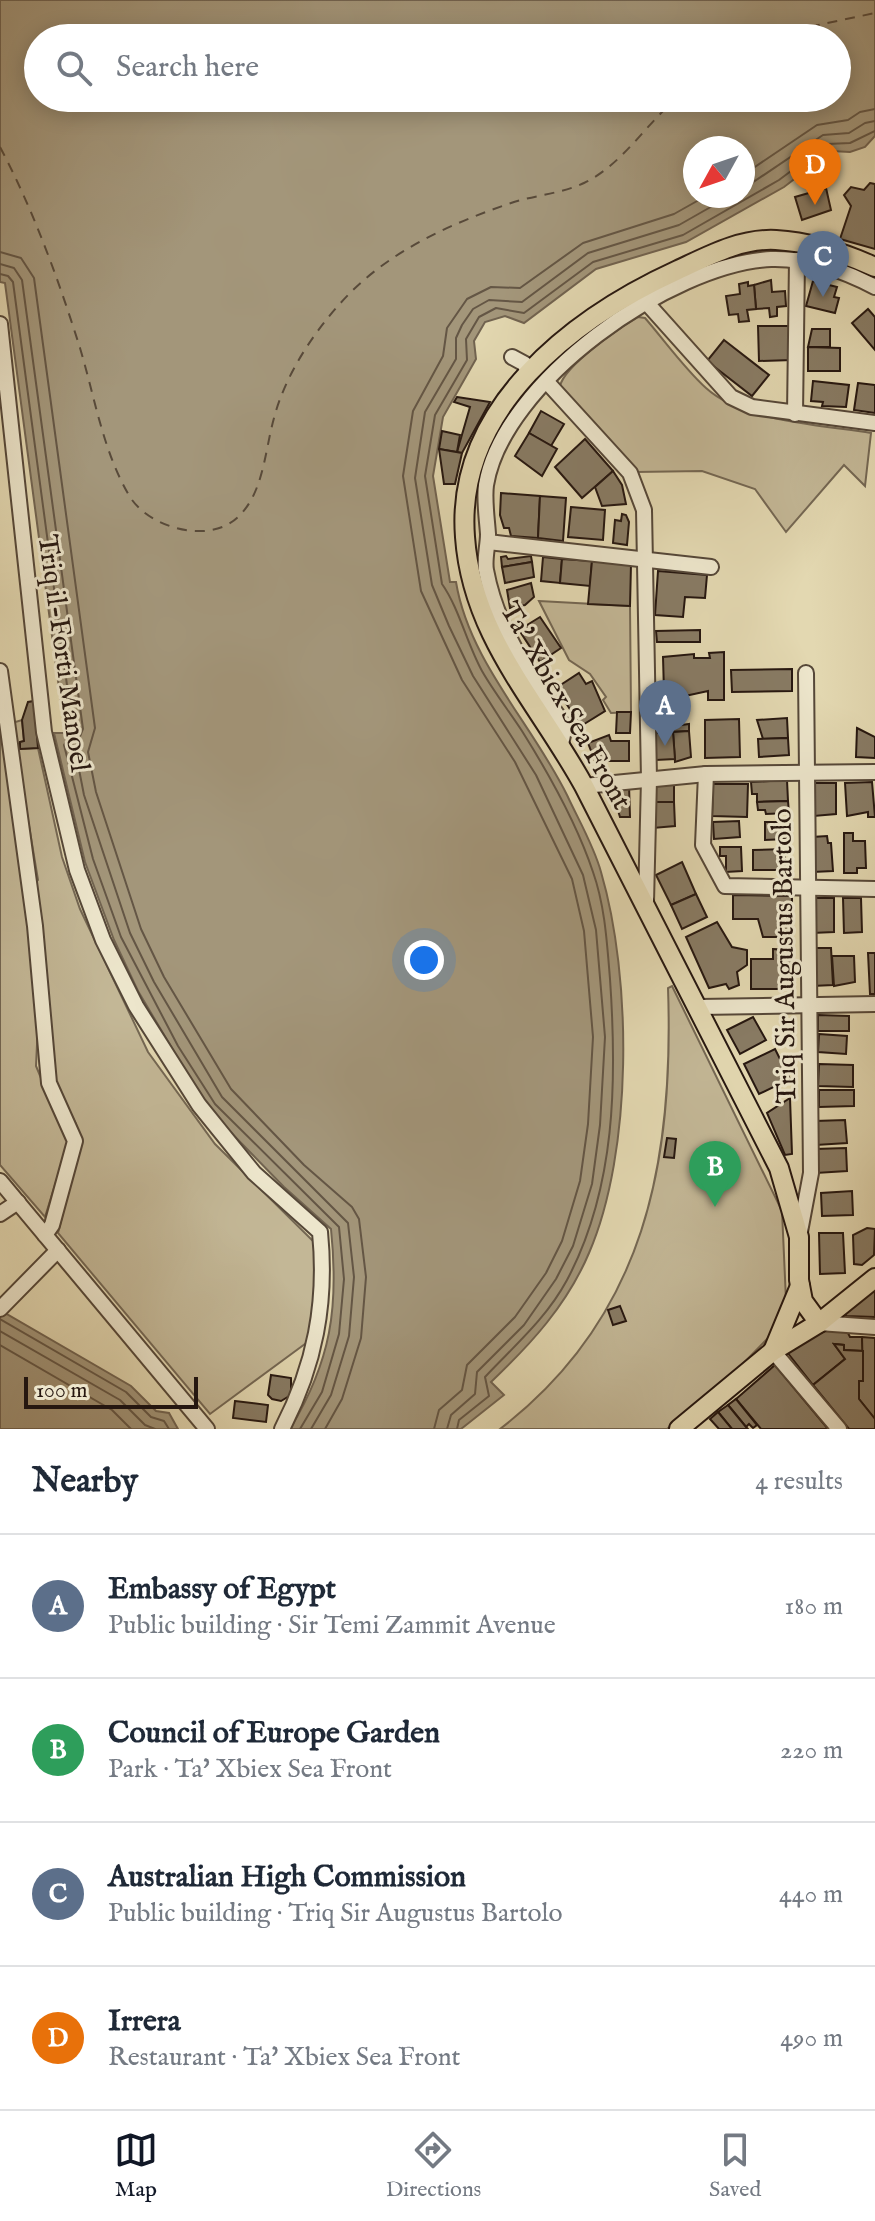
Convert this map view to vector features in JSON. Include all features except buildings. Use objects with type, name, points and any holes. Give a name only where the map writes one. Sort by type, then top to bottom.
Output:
[{"type":"main road","name":"Ta' Xbiex Sea Front","points":[[819,1323],[803,1301],[799,1237],[779,1168],[646,902],[584,786],[561,744],[488,632],[477,605],[464,534],[466,491],[481,441],[506,399],[550,350],[636,289],[727,248],[775,240],[843,252],[875,267]]},
{"type":"main road","points":[[679,1429],[773,1351],[819,1323],[875,1278]]},
{"type":"main road","name":"Ta' Xbiex Sea Front","points":[[773,1351],[800,1286]]},
{"type":"street","points":[[561,744],[565,726],[520,660],[502,624],[485,567],[488,542],[486,486],[500,444],[524,406],[599,332],[646,302],[742,265],[769,259],[797,260],[827,266],[875,287]]},
{"type":"street","points":[[795,414],[797,260]]},
{"type":"street","points":[[646,302],[731,397],[752,407],[875,423]]},
{"type":"street","name":"Triq il-Forti Manoel","points":[[0,324],[44,732],[77,870],[103,940],[136,1006],[199,1105],[254,1173],[320,1232],[325,1279],[320,1320],[309,1371],[282,1429]]},
{"type":"street","points":[[512,357],[525,364],[528,375]]},
{"type":"street","points":[[547,382],[630,473],[644,510],[649,779],[646,902]]},
{"type":"street","points":[[488,542],[711,567]]},
{"type":"street","points":[[0,671],[35,926],[49,1083],[75,1141],[52,1225],[45,1235]]},
{"type":"street","name":"Triq Sir Augustus Bartolo","points":[[799,1237],[811,1173],[812,1006],[806,673]]},
{"type":"street","points":[[584,786],[706,774],[875,772]]},
{"type":"street","points":[[706,774],[703,845],[722,882],[732,887],[875,889]]},
{"type":"street","points":[[699,1007],[875,1004]]},
{"type":"street","points":[[0,1181],[207,1429]]},
{"type":"street","points":[[0,1214],[18,1202]]},
{"type":"street","points":[[0,1309],[58,1250]]},
{"type":"street","points":[[819,1323],[875,1327]]},
{"type":"street","points":[[773,1351],[839,1429]]},
{"type":"shaded area","points":[[638,317],[645,318],[690,372],[722,399],[762,415],[871,433],[865,486],[844,465],[786,532],[755,489],[702,471],[636,472],[560,386],[571,368],[582,358]]},
{"type":"shaded area","points":[[539,601],[630,606],[631,712],[611,713],[603,700],[606,697],[590,674],[569,660]]},
{"type":"shaded area","points":[[0,705],[30,937],[38,1023],[36,1066],[68,1143],[45,1217],[0,1165]]},
{"type":"shaded area","points":[[22,720],[24,741],[20,742],[20,749],[38,748],[62,857],[80,909],[148,1052],[215,1144],[315,1243],[318,1279],[309,1341],[210,1414],[58,1233],[80,1145],[76,1124],[52,1077],[34,884],[38,880],[12,723]]},
{"type":"shaded area","points":[[672,986],[782,1211],[786,1300],[773,1333],[723,1384],[667,1429],[500,1429],[549,1385],[589,1337],[619,1286],[641,1231],[656,1174],[665,1114],[668,988]]},
{"type":"water","points":[[0,0],[875,0],[875,136],[865,147],[850,152],[831,151],[784,187],[755,203],[755,136],[683,136],[683,208],[747,208],[686,242],[596,269],[524,323],[505,316],[485,322],[474,341],[476,359],[443,417],[433,476],[450,582],[456,582],[474,639],[503,692],[553,769],[594,852],[611,915],[618,962],[623,1064],[614,1165],[589,1253],[570,1290],[547,1323],[491,1382],[504,1395],[461,1429],[290,1429],[315,1380],[329,1333],[334,1284],[331,1229],[284,1187],[208,1109],[138,991],[114,940],[85,862],[54,733],[65,733],[5,283],[0,282]]},
{"type":"water","points":[[0,1310],[131,1386],[156,1411],[169,1413],[178,1429],[0,1429]]},
{"type":"ferry route","points":[[823,24],[875,13]]},
{"type":"ferry route","points":[[0,147],[54,271],[80,348],[106,443],[121,480],[130,497],[152,518],[182,530],[199,531],[229,524],[249,504],[263,469],[274,418],[286,384],[327,319],[369,275],[407,249],[470,218],[584,183],[610,166],[662,112]]},
{"type":"place","name":"Irrera","points":[[815,205]]},
{"type":"place","name":"Australian High Commission","points":[[823,297]]},
{"type":"place","name":"Embassy of Egypt","points":[[665,746]]},
{"type":"place","name":"Council of Europe Garden","points":[[715,1207]]}]
